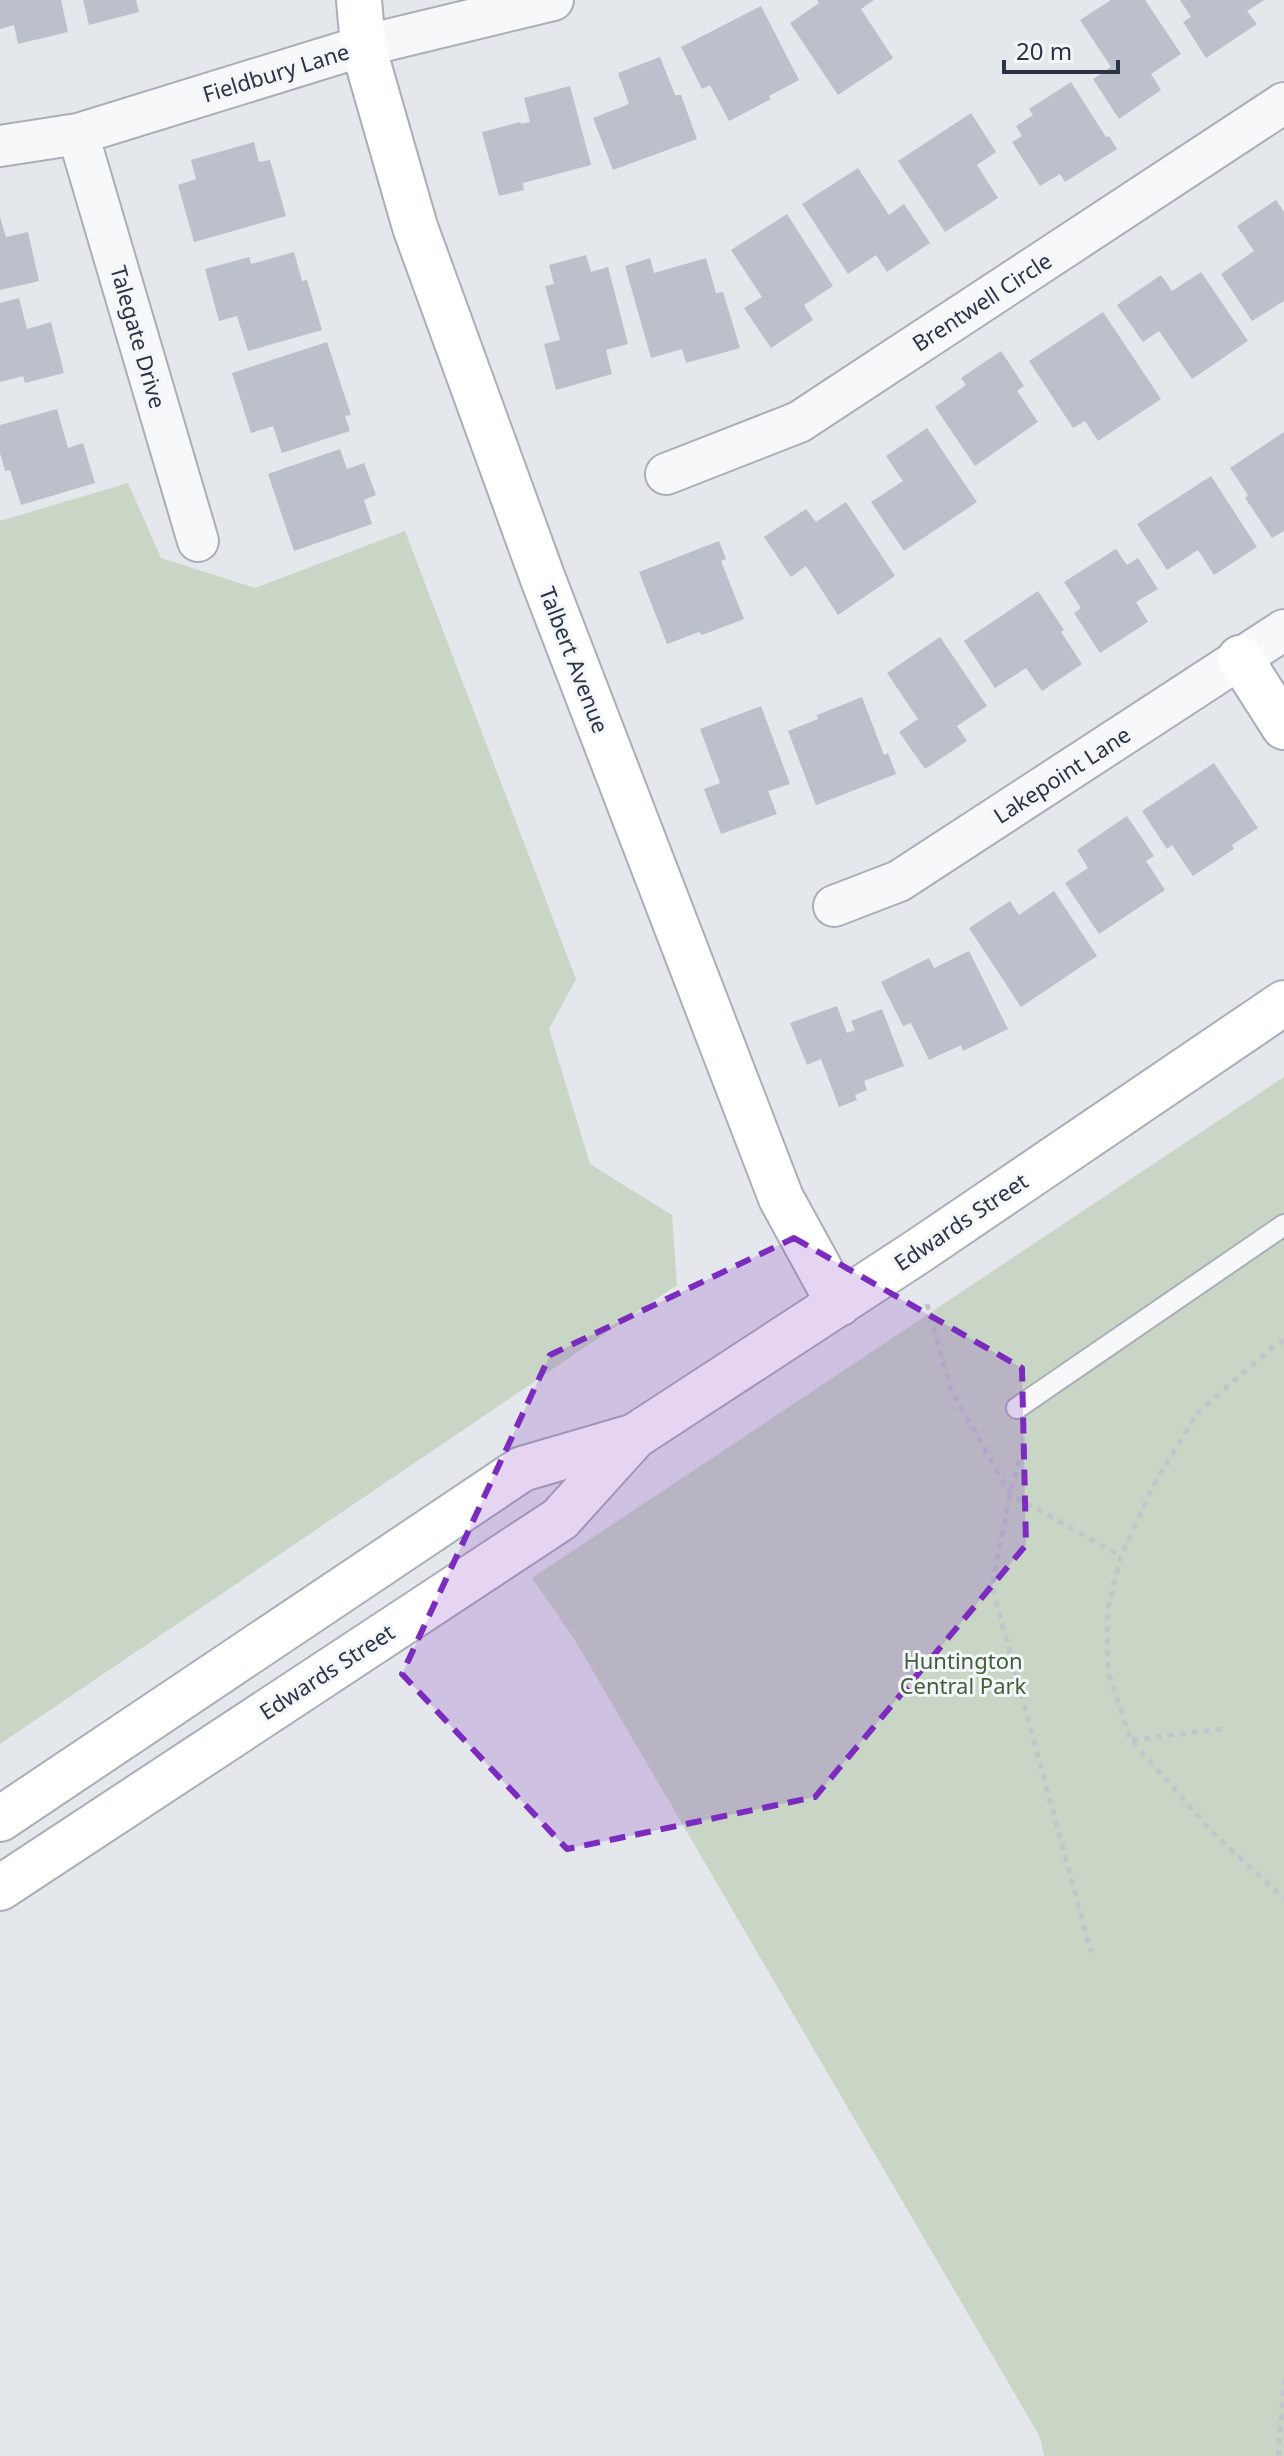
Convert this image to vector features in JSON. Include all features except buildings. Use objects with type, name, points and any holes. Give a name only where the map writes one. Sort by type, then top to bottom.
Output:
[{"type":"main road","name":"Talbert Avenue","points":[[359,0],[363,46],[415,227],[543,579],[781,1198],[839,1304]]},
{"type":"main road","points":[[1240,658],[1284,727]]},
{"type":"main road","name":"Edwards Street","points":[[0,1888],[560,1519],[635,1436],[839,1304],[1284,1003]]},
{"type":"main road","name":"Edwards Street","points":[[0,1819],[522,1469],[635,1436]]},
{"type":"street","name":"Fieldbury Lane","points":[[0,146],[78,134],[363,46],[553,0]]},
{"type":"street","name":"Brentwell Circle","points":[[666,474],[799,422],[1284,103]]},
{"type":"street","name":"Talegate Drive","points":[[78,134],[198,541]]},
{"type":"street","name":"Lakepoint Lane","points":[[834,906],[899,881],[1284,630]]},
{"type":"lane","points":[[1017,1408],[1284,1225]]},
{"type":"path","points":[[927,1304],[951,1390],[1010,1494],[1121,1556]]},
{"type":"path","points":[[1284,1340],[1198,1412],[1154,1484],[1121,1556],[1107,1612],[1108,1672],[1131,1740],[1213,1833],[1284,1898]]},
{"type":"path","points":[[1017,1408],[1024,1444],[1010,1494],[992,1586],[1091,1952]]},
{"type":"path","points":[[1131,1740],[1222,1729]]},
{"type":"path","points":[[1278,2456],[1284,2381]]},
{"type":"highlighted area","points":[[794,1238],[1022,1368],[1026,1545],[815,1797],[567,1849],[402,1674],[550,1355]]},
{"type":"green space","points":[[128,483],[161,558],[255,588],[405,531],[576,979],[549,1029],[590,1164],[672,1215],[677,1285],[0,1744],[0,521]]},
{"type":"green space","name":"Huntington Central Park","points":[[1284,1077],[1284,2456],[1044,2456],[1040,2437],[576,1642],[532,1578]]}]
